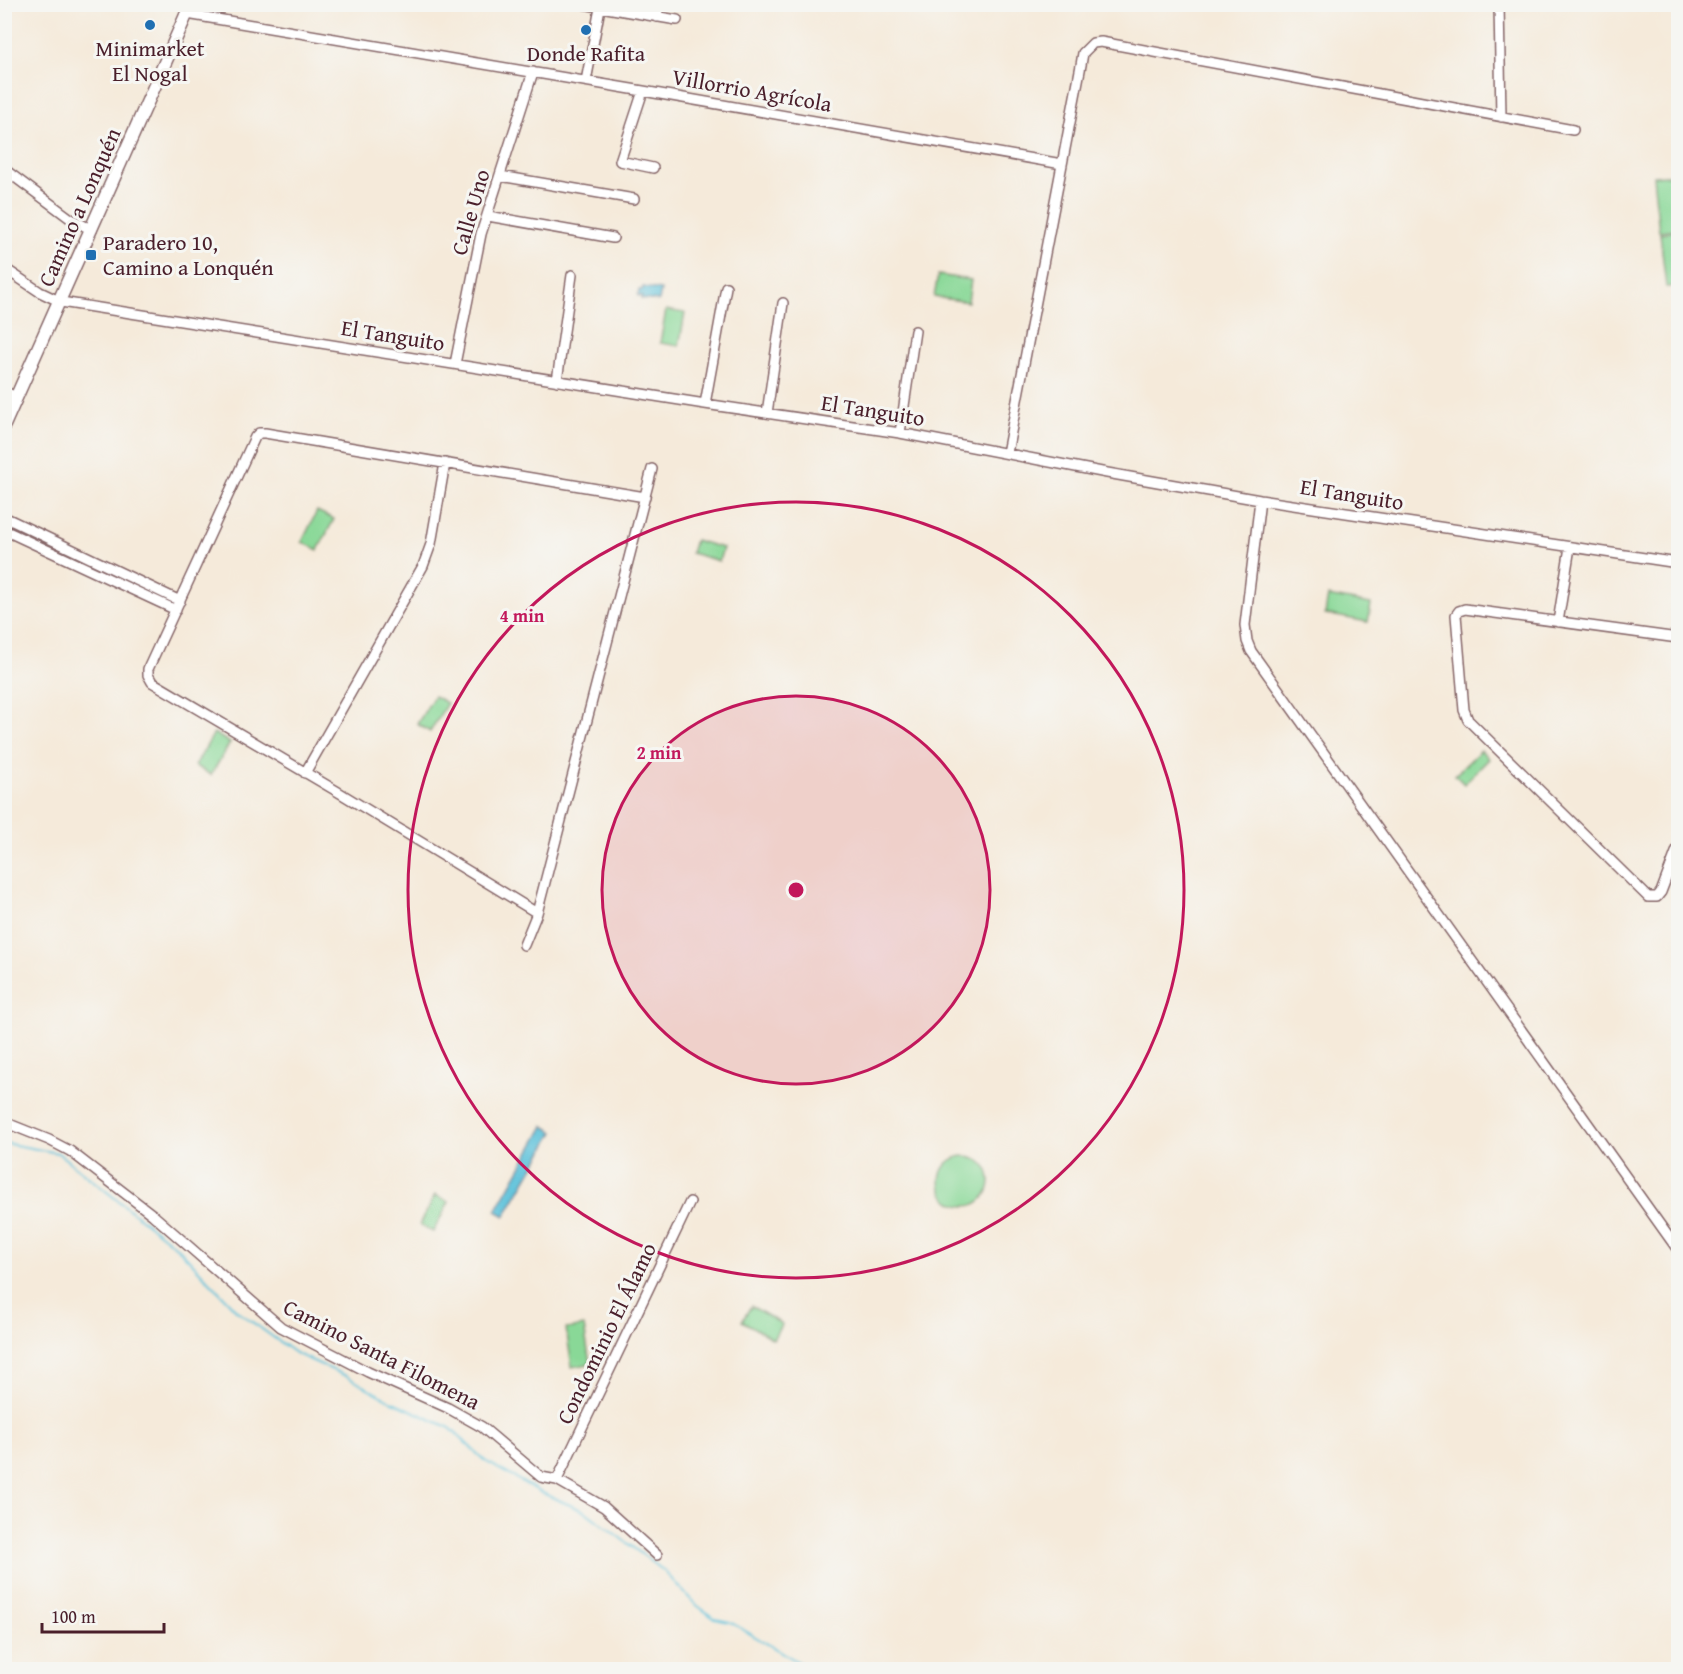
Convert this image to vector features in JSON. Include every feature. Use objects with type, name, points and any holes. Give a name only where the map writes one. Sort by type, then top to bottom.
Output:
[{"type":"main road","name":"Camino a Lonquén","points":[[4,425],[61,302],[189,9]]},
{"type":"street","points":[[583,4],[677,20]]},
{"type":"street","points":[[657,17],[659,4]]},
{"type":"street","points":[[1499,4],[1502,117]]},
{"type":"street","points":[[586,81],[600,8]]},
{"type":"street","name":"Villorrio Agrícola","points":[[189,9],[533,72],[1062,164]]},
{"type":"street","points":[[1007,453],[1083,53],[1093,43],[1101,42],[1573,130]]},
{"type":"street","name":"Calle Uno","points":[[455,364],[478,247],[533,72]]},
{"type":"street","points":[[643,90],[620,161],[653,168]]},
{"type":"street","points":[[4,169],[71,219],[92,230]]},
{"type":"street","points":[[500,176],[634,200]]},
{"type":"street","points":[[488,216],[613,238]]},
{"type":"street","name":"El Tanguito","points":[[4,268],[40,292],[61,302],[900,433],[1260,500],[1678,563]]},
{"type":"street","points":[[557,381],[572,275]]},
{"type":"street","points":[[705,404],[726,287]]},
{"type":"street","points":[[767,413],[783,303]]},
{"type":"street","points":[[900,433],[915,331]]},
{"type":"street","points":[[4,391],[17,398]]},
{"type":"street","points":[[537,913],[150,680],[149,666],[255,437],[259,434],[265,432],[645,497]]},
{"type":"street","points":[[305,773],[423,566],[431,544],[446,463]]},
{"type":"street","points":[[524,945],[537,913],[652,469]]},
{"type":"street","points":[[1260,500],[1245,625],[1246,641],[1251,651],[1678,1250]]},
{"type":"street","points":[[4,517],[178,605]]},
{"type":"street","points":[[4,530],[178,605]]},
{"type":"street","points":[[1558,622],[1570,547]]},
{"type":"street","points":[[1678,638],[1465,609],[1459,611],[1456,618],[1466,717],[1645,895],[1654,898],[1659,895],[1678,848]]},
{"type":"street","name":"Camino Santa Filomena","points":[[4,1122],[70,1151],[153,1215],[281,1327],[348,1362],[448,1408],[482,1427],[541,1477],[557,1480],[604,1507],[657,1555]]},
{"type":"street","name":"Condominio El Álamo","points":[[557,1480],[690,1202]]},
{"type":"green space","points":[[1678,174],[1678,229],[1659,231],[1653,176]]},
{"type":"green space","points":[[1678,231],[1678,286],[1666,287],[1660,233]]},
{"type":"green space","points":[[938,275],[971,280],[968,302],[934,297]]},
{"type":"green space","points":[[666,310],[685,313],[679,346],[660,343]]},
{"type":"green space","points":[[317,511],[334,519],[318,550],[302,542]]},
{"type":"green space","points":[[695,540],[723,548],[719,561],[691,553]]},
{"type":"green space","points":[[1328,596],[1371,604],[1368,622],[1325,614]]},
{"type":"green space","points":[[434,696],[447,703],[430,732],[417,724]]},
{"type":"green space","points":[[214,733],[230,743],[211,775],[195,766]]},
{"type":"green space","points":[[1481,750],[1489,759],[1464,784],[1455,775]]},
{"type":"green space","points":[[965,1156],[983,1163],[990,1181],[983,1199],[965,1206],[947,1199],[940,1181],[947,1163]]},
{"type":"green space","points":[[435,1195],[449,1202],[433,1232],[420,1225]]},
{"type":"green space","points":[[751,1306],[782,1324],[773,1339],[742,1321]]},
{"type":"green space","points":[[584,1326],[590,1364],[572,1367],[566,1329]]},
{"type":"water","points":[[643,287],[661,290],[659,301],[641,299],[642,296],[638,296],[639,290]]},
{"type":"water","points":[[544,1126],[554,1132],[505,1216],[496,1211]]},
{"type":"waterway","points":[[4,1143],[58,1153],[179,1249],[237,1311],[295,1353],[450,1428],[485,1461],[540,1492],[586,1512],[664,1571],[694,1603],[715,1619],[730,1622],[812,1670]]},
{"type":"place","name":"Minimarket El Nogal","points":[[150,25]]},
{"type":"place","name":"Donde Rafita","points":[[586,30]]},
{"type":"place","name":"Paradero 10, Camino a Lonquén","points":[[91,255]]}]
